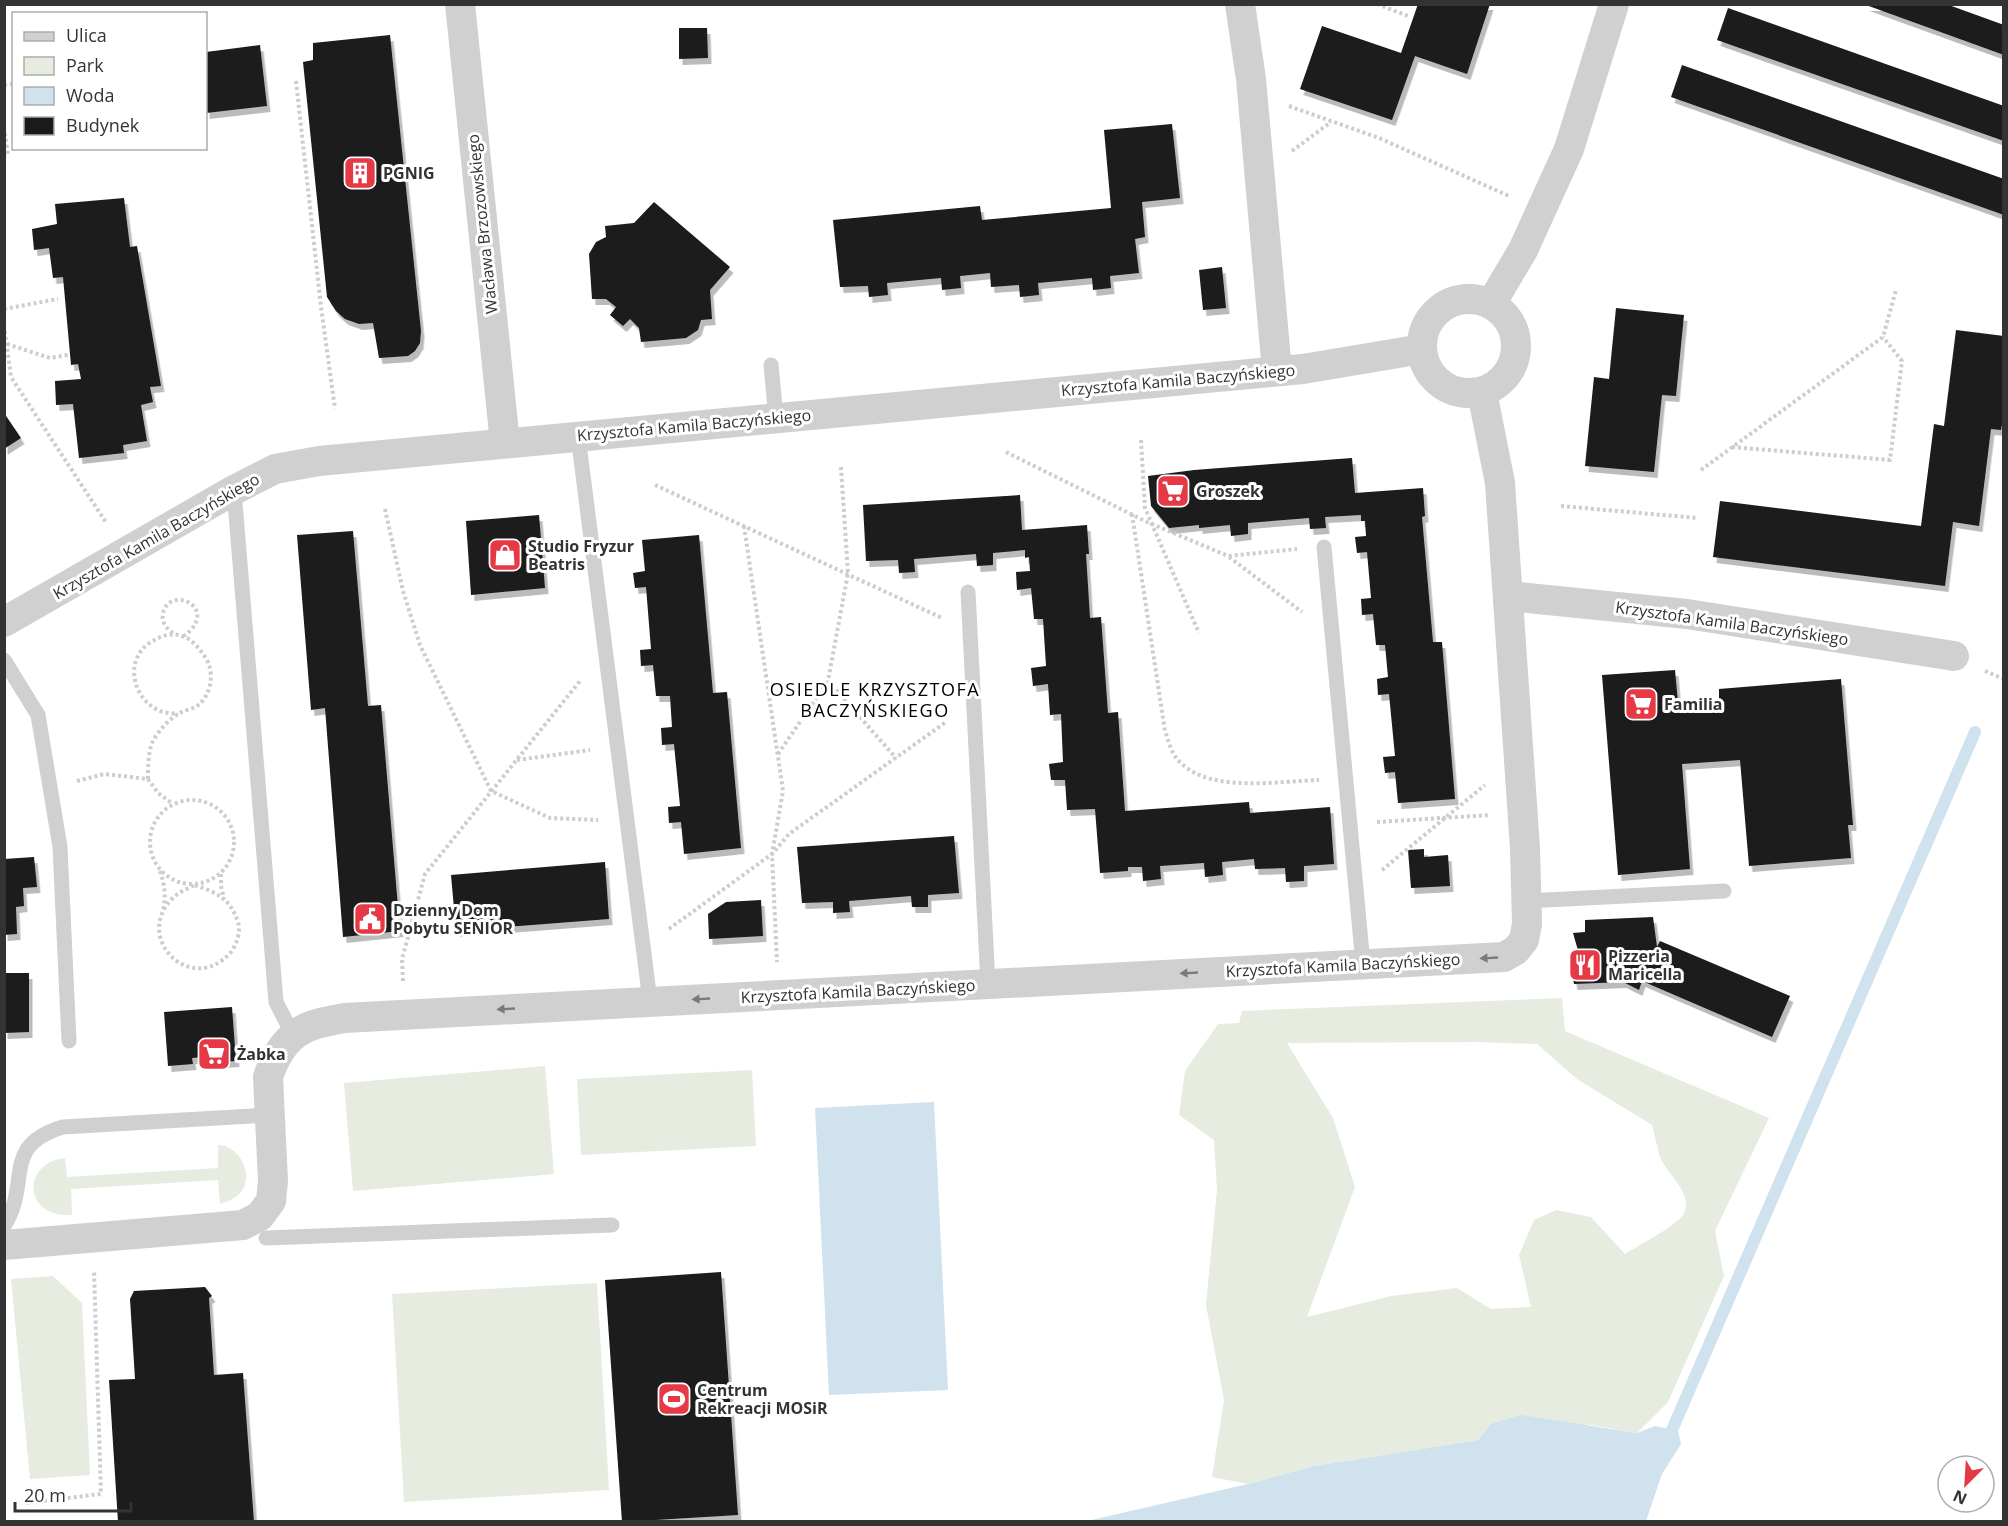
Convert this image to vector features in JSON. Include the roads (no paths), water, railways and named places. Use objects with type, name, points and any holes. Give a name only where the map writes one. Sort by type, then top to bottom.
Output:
[{"type":"street","name":"Wacława Brzozowskiego","points":[[460,4],[505,444]]},
{"type":"street","points":[[1240,4],[1251,79],[1277,371]]},
{"type":"street","points":[[1491,304],[1523,250],[1569,149],[1614,4]]},
{"type":"street","points":[[1473,299],[1491,304],[1504,314],[1514,330],[1516,348],[1513,363],[1504,379],[1482,392],[1465,394],[1448,388],[1433,376],[1424,361],[1422,349],[1427,325],[1437,312],[1454,301],[1473,299]]},
{"type":"street","name":"Krzysztofa Kamila Baczyńskiego","points":[[4,622],[234,490],[275,469],[319,461],[1303,369],[1422,349]]},
{"type":"street","name":"Krzysztofa Kamila Baczyńskiego","points":[[4,1245],[243,1225],[260,1216],[271,1201],[273,1181],[268,1077],[273,1061],[302,1030],[344,1018],[1504,957],[1516,950],[1524,940],[1525,848],[1500,483],[1482,392]]},
{"type":"street","name":"Krzysztofa Kamila Baczyńskiego","points":[[1508,596],[1688,614],[1954,656]]},
{"type":"lane","points":[[771,365],[776,418]]},
{"type":"lane","points":[[578,436],[650,1001]]},
{"type":"lane","points":[[234,490],[276,1002],[294,1037]]},
{"type":"lane","points":[[1324,547],[1363,964]]},
{"type":"lane","points":[[968,592],[988,984]]},
{"type":"lane","points":[[4,660],[38,715],[60,847],[69,1041]]},
{"type":"lane","points":[[1526,913],[1724,891]]},
{"type":"lane","points":[[4,1226],[15,1204],[15,1170],[19,1155],[26,1145],[42,1132],[63,1127],[270,1115]]},
{"type":"lane","points":[[266,1238],[612,1225]]},
{"type":"water","points":[[934,1102],[948,1390],[829,1395],[815,1108]]},
{"type":"water","points":[[1521,1415],[1637,1433],[1655,1426],[1678,1431],[1681,1444],[1662,1474],[1646,1521],[1087,1521],[1248,1484],[1314,1466],[1478,1440],[1491,1424]]},
{"type":"waterway","points":[[1664,1442],[1672,1430],[1975,732]]},
{"type":"place","name":"PGNIG","points":[[360,173]]},
{"type":"place","name":"Groszek","points":[[1173,491]]},
{"type":"place","name":"Studio Fryzur Beatris","points":[[505,555]]},
{"type":"place","name":"Familia","points":[[1641,704]]},
{"type":"place","name":"Dzienny Dom Pobytu SENIOR","points":[[370,919]]},
{"type":"place","name":"Pizzeria Maricella","points":[[1585,965]]},
{"type":"place","name":"Żabka","points":[[214,1054]]},
{"type":"place","name":"Centrum Rekreacji MOSiR","points":[[674,1399]]},
{"type":"district","name":"OSIEDLE KRZYSZTOFA BACZYŃSKIEGO","points":[[875,699]]}]
